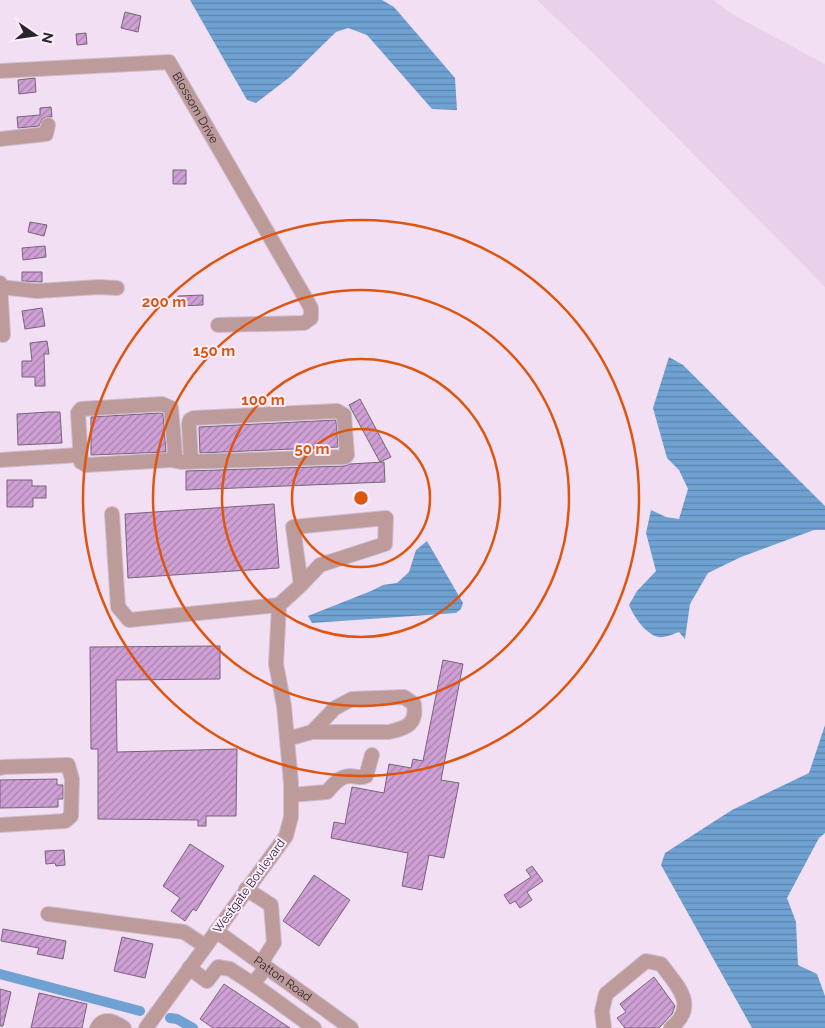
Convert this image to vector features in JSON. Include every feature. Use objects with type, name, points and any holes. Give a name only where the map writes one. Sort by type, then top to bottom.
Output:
[{"type":"street","name":"Blossom Drive","points":[[0,71],[169,62],[311,308],[311,318],[304,323],[218,325]]},
{"type":"street","points":[[0,139],[46,134],[48,125]]},
{"type":"street","points":[[0,283],[3,335]]},
{"type":"street","points":[[0,288],[37,291],[99,287],[118,288]]},
{"type":"street","points":[[171,460],[175,453],[171,408],[162,404],[81,409],[78,413],[80,456],[81,462],[86,465],[171,460],[191,462],[345,457],[347,455],[344,415],[337,411],[194,418],[190,420],[189,424],[191,462]]},
{"type":"street","points":[[0,460],[80,456]]},
{"type":"street","points":[[112,514],[118,606],[128,620],[279,605],[301,585],[320,565],[386,544],[386,518],[293,527],[301,585]]},
{"type":"street","name":"Westgate Boulevard","points":[[146,1028],[286,836],[291,818],[291,796],[284,706],[276,664],[279,605]]},
{"type":"street","points":[[287,739],[312,732],[389,732],[401,729],[410,724],[416,714],[414,704],[404,697],[352,699],[335,708],[312,732]]},
{"type":"street","points":[[291,796],[327,792],[334,784],[347,776],[362,778],[366,776],[372,755]]},
{"type":"street","points":[[0,768],[68,765],[72,779],[71,816],[65,821],[0,825]]},
{"type":"street","points":[[246,889],[272,905],[274,943],[253,984]]},
{"type":"street","points":[[48,914],[184,932],[204,946]]},
{"type":"street","name":"Patton Road","points":[[216,931],[351,1028]]},
{"type":"street","points":[[604,1028],[602,1011],[606,994],[646,961],[661,964],[682,994],[685,1009],[679,1021],[671,1028]]},
{"type":"street","points":[[189,968],[207,981],[218,967],[230,969],[314,1028]]},
{"type":"street","points":[[97,1028],[106,1021],[111,1021],[124,1028]]},
{"type":"shaded area","points":[[537,0],[713,0],[732,14],[825,64],[825,287],[600,60]]},
{"type":"water","points":[[190,0],[382,0],[394,7],[455,78],[457,110],[432,109],[367,35],[348,28],[336,32],[290,77],[256,103],[247,100]]},
{"type":"water","points":[[669,357],[683,365],[825,506],[825,530],[814,530],[741,557],[708,573],[690,604],[685,639],[679,632],[669,636],[654,636],[637,620],[629,605],[637,591],[656,571],[646,533],[651,510],[666,517],[679,519],[688,489],[679,470],[667,458],[653,408]]},
{"type":"water","points":[[427,541],[463,603],[461,609],[456,613],[312,623],[308,616],[383,585],[397,583],[409,572],[416,550]]},
{"type":"water","points":[[825,725],[825,833],[819,838],[787,898],[796,922],[798,965],[817,974],[825,996],[825,1028],[752,1028],[661,865],[665,853],[732,810],[809,773]]},
{"type":"building","points":[[125,12],[141,16],[138,32],[121,28]]},
{"type":"building","points":[[86,33],[87,44],[77,45],[76,34]]},
{"type":"building","points":[[35,78],[36,92],[19,94],[18,80]]},
{"type":"building","points":[[51,107],[52,117],[42,119],[39,126],[18,128],[17,117],[40,115],[40,108]]},
{"type":"building","points":[[173,170],[186,170],[186,184],[173,184]]},
{"type":"building","points":[[30,222],[47,225],[44,236],[28,232]]},
{"type":"building","points":[[45,246],[46,257],[23,260],[22,248]]},
{"type":"building","points":[[22,272],[42,272],[42,282],[22,281]]},
{"type":"building","points":[[203,295],[203,305],[178,306],[178,296]]},
{"type":"building","points":[[42,308],[45,326],[25,329],[22,311]]},
{"type":"building","points":[[47,341],[49,354],[44,354],[45,386],[35,386],[35,377],[22,377],[22,361],[32,361],[30,343]]},
{"type":"building","points":[[360,399],[391,457],[380,462],[349,405]]},
{"type":"building","points":[[60,412],[62,443],[18,445],[17,414]]},
{"type":"building","points":[[163,414],[166,452],[91,455],[91,417]]},
{"type":"building","points":[[336,420],[338,447],[200,453],[199,427]]},
{"type":"building","points":[[384,462],[385,482],[186,490],[186,471],[345,466]]},
{"type":"building","points":[[7,480],[32,480],[32,486],[46,486],[46,498],[33,498],[33,507],[7,507]]},
{"type":"building","points":[[274,504],[279,568],[128,578],[125,514]]},
{"type":"building","points":[[220,646],[220,679],[116,680],[117,752],[237,749],[236,816],[206,816],[206,826],[198,826],[198,820],[98,819],[98,749],[91,749],[90,647]]},
{"type":"building","points":[[443,660],[463,664],[441,780],[459,783],[444,858],[429,855],[422,890],[402,886],[408,853],[331,838],[334,822],[345,824],[352,787],[384,793],[389,764],[411,768],[413,759],[423,761]]},
{"type":"building","points":[[57,779],[57,785],[63,785],[63,799],[58,799],[58,807],[0,808],[0,780]]},
{"type":"building","points":[[190,844],[224,866],[196,911],[193,909],[185,921],[171,911],[180,898],[163,886]]},
{"type":"building","points":[[64,850],[65,865],[46,864],[45,851]]},
{"type":"building","points":[[532,866],[543,881],[527,892],[532,900],[520,908],[515,901],[510,904],[504,895],[531,877],[526,870]]},
{"type":"building","points":[[314,875],[350,900],[319,946],[283,921]]},
{"type":"building","points":[[3,929],[66,941],[63,959],[37,954],[39,948],[1,941]]},
{"type":"building","points":[[122,937],[153,944],[145,978],[114,971]]},
{"type":"building","points":[[654,977],[675,1006],[672,1014],[659,1028],[625,1028],[617,1018],[626,1012],[620,1004]]},
{"type":"building","points":[[224,984],[290,1028],[213,1028],[200,1019]]},
{"type":"building","points":[[0,989],[11,992],[3,1026],[0,1026]]},
{"type":"building","points":[[39,993],[87,1004],[82,1028],[31,1028]]},
{"type":"waterway","points":[[0,974],[140,1011]]},
{"type":"waterway","points":[[170,1018],[177,1019],[193,1028]]}]
